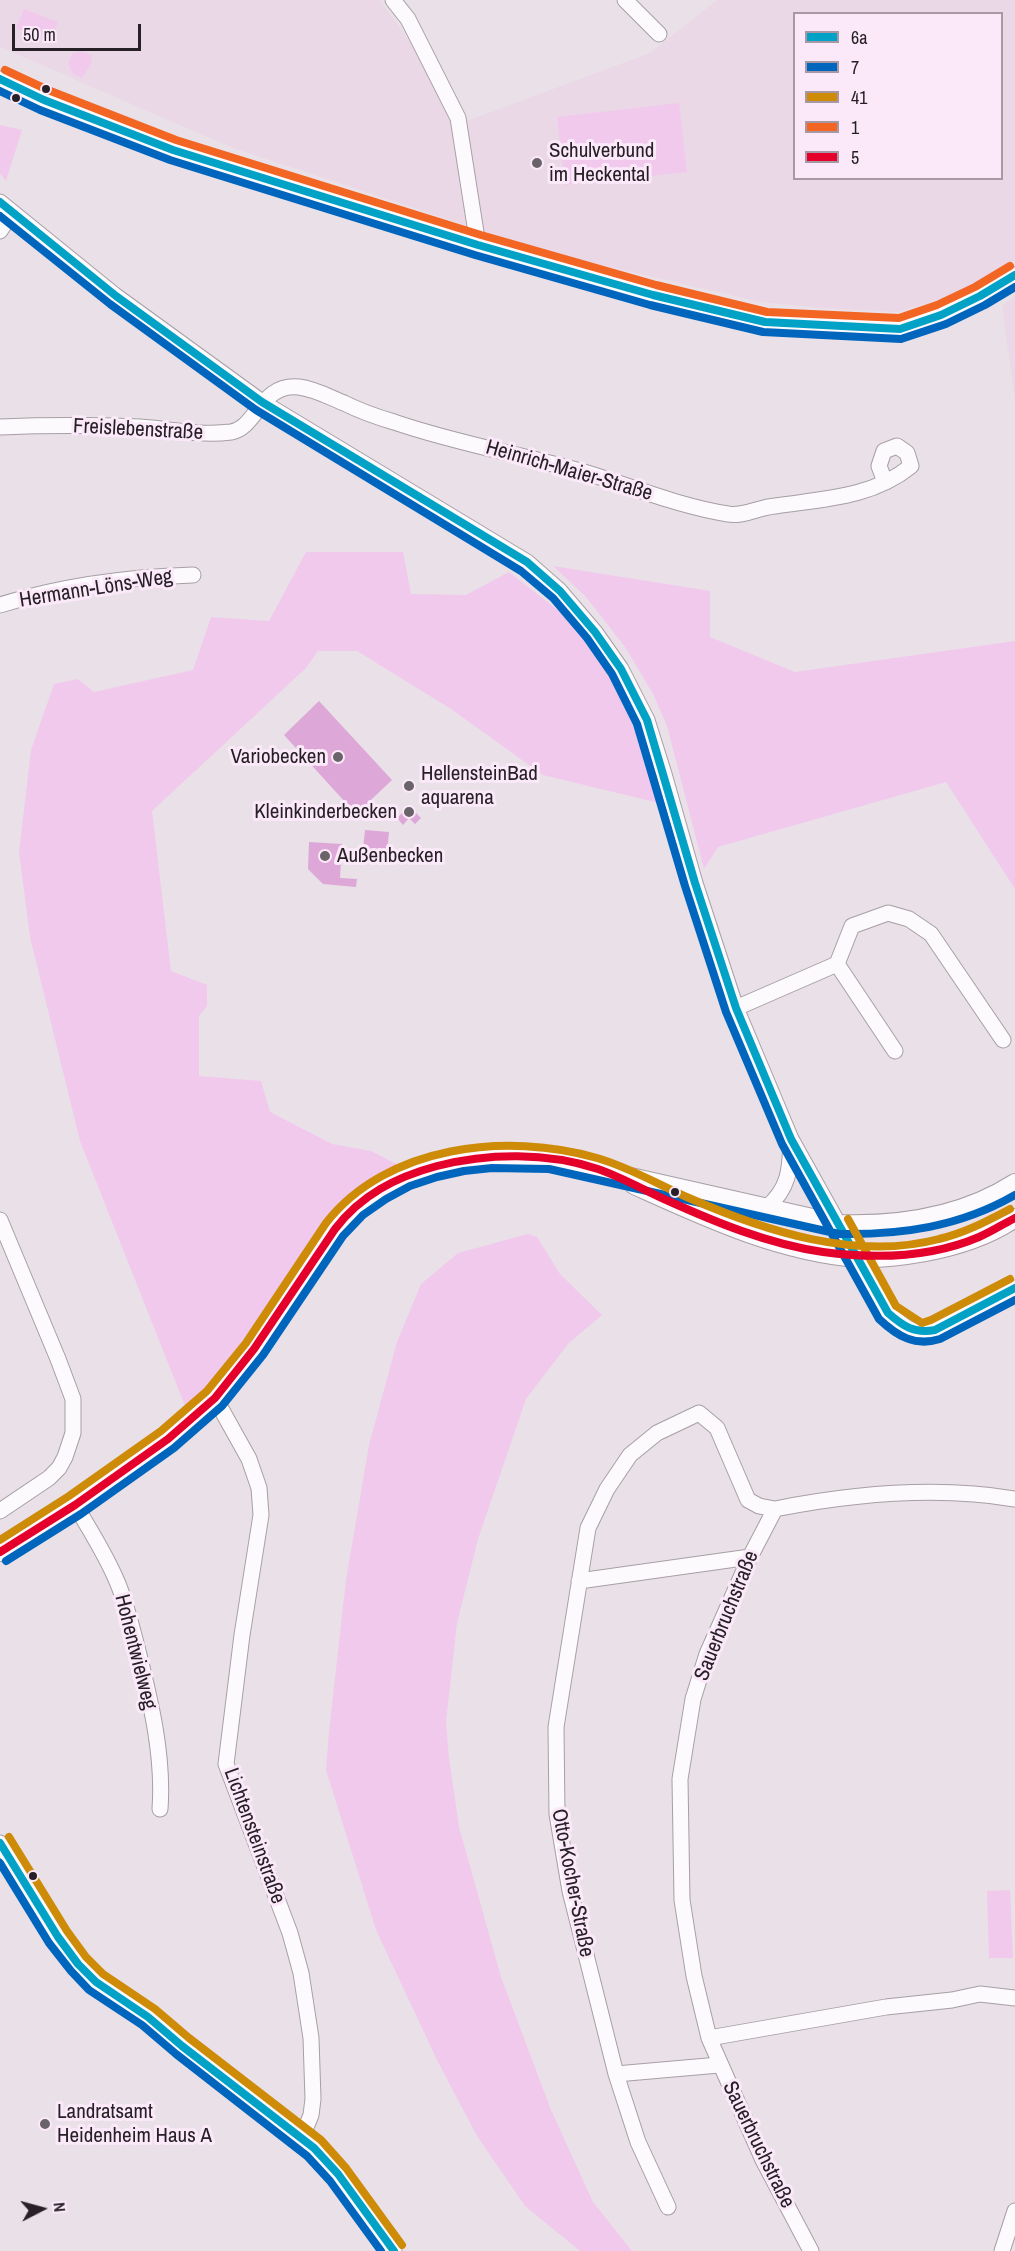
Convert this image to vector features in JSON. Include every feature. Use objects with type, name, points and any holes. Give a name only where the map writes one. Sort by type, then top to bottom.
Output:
[{"type":"street","points":[[393,0],[408,19],[458,118],[478,244]]},
{"type":"street","points":[[626,0],[659,34]]},
{"type":"street","points":[[0,79],[44,100],[173,150],[653,295],[765,322],[900,330],[941,315],[980,296],[1015,275]]},
{"type":"street","points":[[0,231],[6,207],[116,296],[262,402],[527,562],[560,591],[595,632],[621,669],[647,720],[695,883],[736,1008],[791,1138],[888,1313],[904,1326],[921,1334],[935,1330],[1015,1288]]},
{"type":"street","name":"Heinrich-Maier-Straße","points":[[262,402],[282,388],[296,386],[312,389],[391,422],[434,435],[582,471],[659,496],[730,515],[773,506],[833,499],[859,493],[885,482]]},
{"type":"street","name":"Freislebenstraße","points":[[0,427],[105,425],[215,434],[235,431],[251,419],[262,402]]},
{"type":"street","name":"Hermann-Löns-Weg","points":[[0,605],[33,595],[69,589],[161,576],[193,575]]},
{"type":"street","points":[[736,1008],[837,964],[852,926],[888,913],[909,919],[931,934],[1003,1040]]},
{"type":"street","points":[[837,964],[895,1051]]},
{"type":"street","points":[[766,1208],[778,1198],[783,1189],[790,1168],[791,1138]]},
{"type":"street","points":[[0,1552],[75,1505],[168,1439],[215,1398],[254,1350],[335,1229],[349,1212],[371,1194],[414,1173],[457,1160],[522,1156],[551,1159],[839,1224],[874,1225],[936,1217],[970,1206],[1015,1183]]},
{"type":"street","points":[[594,1167],[708,1218],[764,1238],[807,1250],[858,1258],[880,1258],[944,1249],[976,1238],[1015,1218]]},
{"type":"street","points":[[0,1220],[73,1399],[73,1433],[66,1457],[59,1468],[49,1478],[0,1511]]},
{"type":"street","name":"Lichtensteinstraße","points":[[215,1398],[249,1459],[260,1488],[261,1515],[242,1635],[226,1764],[290,1934],[305,1996],[311,2038],[313,2099],[307,2125],[298,2136]]},
{"type":"street","name":"Otto-Kocher-Straße","points":[[668,2207],[638,2142],[616,2074],[570,1892],[557,1814],[556,1727],[588,1528],[607,1489],[630,1455],[657,1433],[699,1413],[717,1428],[748,1500],[759,1506],[774,1509]]},
{"type":"street","points":[[774,1509],[825,1499],[912,1494],[980,1493],[1015,1498]]},
{"type":"street","name":"Hohentwielweg","points":[[75,1505],[117,1579],[133,1630],[148,1690],[161,1771],[160,1809]]},
{"type":"street","name":"Sauerbruchstraße","points":[[774,1509],[707,1654],[693,1699],[680,1779],[682,1900],[694,1976],[709,2038],[763,2160],[811,2251]]},
{"type":"street","points":[[579,1581],[750,1557]]},
{"type":"street","points":[[0,1843],[58,1937],[78,1964],[96,1982],[148,2017],[328,2162],[394,2251]]},
{"type":"street","points":[[709,2038],[886,2007],[952,2000],[980,1994],[1015,1998]]},
{"type":"street","points":[[616,2074],[719,2065]]},
{"type":"street","points":[[1002,2251],[1015,2211]]},
{"type":"shaded area","name":"Schulverbund im Heckental","points":[[0,0],[380,0],[467,121],[650,53],[717,0],[1015,0],[1015,260],[952,296],[897,312],[760,302],[550,253],[233,148],[0,47]]},
{"type":"shaded area","points":[[24,9],[58,22],[51,42],[16,28]]},
{"type":"shaded area","points":[[82,51],[92,56],[91,64],[82,78],[73,74],[68,64],[73,53]]},
{"type":"shaded area","points":[[679,103],[687,172],[565,185],[557,117]]},
{"type":"shaded area","points":[[0,125],[22,130],[6,181],[0,173]]},
{"type":"shaded area","points":[[1015,296],[1015,400],[1002,306]]},
{"type":"shaded area","points":[[306,552],[403,552],[411,594],[466,595],[509,572],[564,615],[601,660],[631,714],[659,803],[543,775],[451,709],[357,651],[318,651],[306,668],[152,811],[171,971],[207,985],[207,1006],[199,1016],[199,1076],[261,1081],[270,1112],[332,1144],[371,1151],[414,1173],[371,1194],[191,1421],[80,1141],[30,937],[19,852],[31,750],[54,684],[78,679],[94,692],[193,670],[211,617],[269,621]]},
{"type":"shaded area","points":[[553,566],[710,591],[710,637],[795,672],[1015,641],[1015,889],[946,782],[718,847],[704,869],[667,726],[653,694],[625,647],[586,597]]},
{"type":"shaded area","name":"Variobecken","points":[[319,701],[392,780],[356,814],[284,735]]},
{"type":"shaded area","name":"Kleinkinderbecken","points":[[409,806],[421,818],[415,824],[409,818],[403,825],[397,818]]},
{"type":"shaded area","points":[[365,830],[389,832],[386,861],[362,859]]},
{"type":"shaded area","name":"Außenbecken","points":[[309,842],[342,844],[340,878],[357,879],[356,887],[323,884],[308,869]]},
{"type":"shaded area","points":[[528,1234],[537,1237],[560,1274],[602,1315],[568,1344],[526,1399],[478,1539],[457,1623],[446,1722],[449,1758],[459,1827],[501,1977],[551,2110],[593,2202],[632,2251],[580,2251],[525,2206],[477,2136],[437,2060],[376,1930],[326,1770],[346,1580],[369,1445],[397,1342],[421,1284],[458,1253]]},
{"type":"shaded area","points":[[1010,1890],[1013,1958],[989,1958],[987,1891]]},
{"type":"transit line","name":"1","points":[[5,70],[48,90],[176,140],[481,235],[656,285],[767,312],[899,318],[937,305],[975,287],[1010,266]]},
{"type":"transit line","name":"6a","points":[[0,79],[44,100],[173,150],[478,245],[653,295],[765,322],[900,329],[941,315],[980,296],[1015,275]]},
{"type":"transit line","name":"7","points":[[0,91],[40,110],[170,160],[475,255],[650,305],[763,332],[901,339],[946,324],[1015,287]]},
{"type":"transit line","name":"6a","points":[[0,202],[116,296],[262,402],[527,562],[560,591],[595,632],[621,669],[647,720],[695,883],[736,1008],[791,1139],[888,1313],[909,1328],[921,1331],[935,1330],[1015,1288]]},
{"type":"transit line","name":"7","points":[[0,216],[110,304],[256,410],[521,571],[553,598],[587,638],[612,674],[637,724],[685,886],[726,1012],[782,1144],[879,1319],[900,1335],[914,1341],[931,1341],[940,1339],[1015,1300]]},
{"type":"transit line","name":"41","points":[[0,1540],[69,1496],[161,1431],[207,1391],[246,1343],[326,1223],[351,1197],[381,1176],[415,1161],[451,1152],[488,1147],[525,1146],[562,1150],[621,1166],[718,1210],[780,1231],[811,1239],[876,1247],[908,1245],[939,1239],[967,1230],[1010,1209]]},
{"type":"transit line","name":"5","points":[[0,1552],[75,1505],[168,1439],[215,1398],[254,1349],[345,1217],[380,1189],[422,1170],[476,1159],[517,1156],[579,1163],[607,1172],[683,1208],[742,1231],[782,1244],[823,1252],[862,1256],[902,1255],[941,1249],[979,1237],[1015,1218]]},
{"type":"transit line","name":"7","points":[[6,1561],[81,1514],[174,1448],[222,1406],[263,1355],[343,1236],[363,1215],[410,1186],[464,1171],[492,1168],[549,1169],[839,1234],[885,1233],[930,1227],[973,1215],[1015,1195]]},
{"type":"transit line","name":"41","points":[[848,1219],[896,1306],[922,1323],[1010,1279]]},
{"type":"transit line","name":"41","points":[[9,1837],[67,1931],[86,1957],[103,1974],[155,2009],[321,2140],[346,2168],[402,2245]]},
{"type":"transit line","name":"6a","points":[[0,1843],[58,1937],[78,1964],[96,1982],[148,2017],[314,2148],[338,2174],[394,2251]]},
{"type":"transit line","name":"7","points":[[0,1863],[49,1943],[89,1990],[142,2025],[307,2156],[330,2181],[381,2251]]},
{"type":"place","name":"Schulverbund im Heckental","points":[[537,163]]},
{"type":"place","name":"Variobecken","points":[[338,757]]},
{"type":"place","name":"HellensteinBad aquarena","points":[[409,786]]},
{"type":"place","name":"Kleinkinderbecken","points":[[409,812]]},
{"type":"place","name":"Außenbecken","points":[[325,856]]},
{"type":"place","name":"Landratsamt Heidenheim Haus A","points":[[45,2124]]}]
